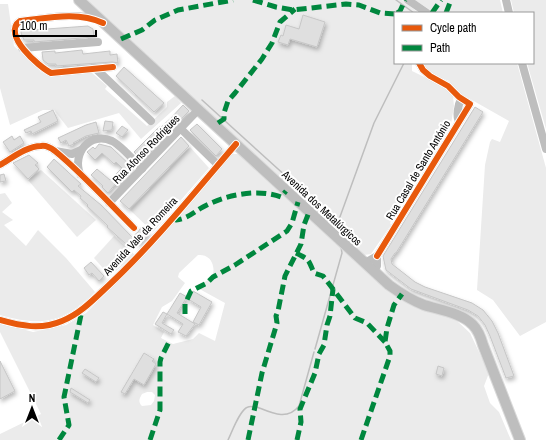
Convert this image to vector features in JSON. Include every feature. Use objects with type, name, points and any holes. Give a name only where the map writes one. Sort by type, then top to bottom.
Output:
[{"type":"main road","name":"Avenida dos Metalúrgicos","points":[[80,0],[389,285],[406,296],[423,304],[462,317],[473,325],[478,332],[520,440]]},
{"type":"street","points":[[408,0],[426,12]]},
{"type":"street","points":[[506,0],[509,12]]},
{"type":"street","points":[[76,16],[90,10]]},
{"type":"street","points":[[103,22],[90,17],[76,16],[20,21],[17,23],[15,29],[18,43],[22,48],[51,73],[113,67]]},
{"type":"street","points":[[22,48],[98,42]]},
{"type":"street","name":"Rua Casal de Santo António","points":[[365,263],[377,256],[470,104],[461,99],[448,86],[430,76],[423,70],[420,64]]},
{"type":"street","points":[[522,64],[546,149]]},
{"type":"street","points":[[95,68],[151,121]]},
{"type":"street","name":"Rua Afonso Rodrigues","points":[[109,203],[198,110]]},
{"type":"street","points":[[181,129],[218,165]]},
{"type":"street","points":[[80,174],[78,161],[81,150],[86,144],[97,139],[107,140],[115,144],[142,169]]},
{"type":"street","name":"Avenida Vale da Romeira","points":[[0,320],[33,327],[62,321],[79,312],[134,262],[236,144]]},
{"type":"street","points":[[0,165],[35,147],[42,145],[48,147],[80,174],[134,228]]},
{"type":"street","points":[[54,151],[72,154],[81,150]]},
{"type":"street","name":"Rua Casal de Santo António","points":[[374,271],[377,266],[377,256]]},
{"type":"shaded area","points":[[84,0],[402,0],[418,12],[394,12],[394,64],[412,64],[412,71],[449,89],[453,96],[454,106],[451,124],[390,223],[391,225],[371,254],[364,255],[300,197],[305,191],[293,179],[286,184]],"holes":[[[303,15],[325,22],[317,47],[290,39],[288,45],[279,42],[281,35],[283,36],[286,25],[299,29]]]},
{"type":"shaded area","points":[[415,0],[500,0],[503,12],[431,12]]},
{"type":"shaded area","points":[[511,0],[546,0],[546,129],[527,64],[534,64],[534,12],[514,12]]},
{"type":"shaded area","points":[[0,4],[8,4],[14,46],[41,72],[48,76],[92,73],[107,86],[105,89],[147,126],[167,107],[167,102],[175,96],[181,103],[141,139],[119,113],[68,128],[54,110],[43,110],[10,125],[0,88]]},
{"type":"shaded area","points":[[423,64],[517,64],[546,168],[546,322],[520,336],[493,300],[477,290],[485,165],[490,142],[492,139],[500,142],[509,121],[456,91],[449,81],[429,73]]},
{"type":"shaded area","points":[[190,147],[209,168],[153,232],[130,210]]},
{"type":"shaded area","points":[[231,154],[240,154],[381,284],[455,319],[470,333],[489,373],[484,386],[490,403],[499,412],[511,440],[0,440],[0,434],[41,414],[0,332],[0,323],[33,332],[66,325],[86,313],[155,244]],"holes":[[[198,255],[205,256],[211,261],[213,266],[213,275],[203,283],[194,286],[225,303],[215,341],[199,333],[193,339],[173,344],[161,338],[164,332],[153,325],[162,307],[172,301],[185,283],[178,277],[179,273]],[[144,353],[154,358],[152,361],[156,364],[144,384],[130,376]],[[152,392],[155,395],[154,401],[151,405],[141,405],[139,400],[142,394]]]},
{"type":"shaded area","points":[[41,170],[96,220],[77,237],[28,180]]},
{"type":"shaded area","points":[[5,193],[12,203],[2,212],[13,220],[4,225],[26,246],[38,230],[66,258],[95,292],[73,310],[62,316],[52,320],[28,321],[0,315],[0,194]]},
{"type":"shaded area","points":[[114,236],[135,255],[110,276],[94,258]]},
{"type":"building","points":[[303,15],[325,22],[317,47],[290,39],[288,45],[278,42],[281,35],[283,36],[286,25],[299,29]]},
{"type":"building","points":[[88,26],[93,29],[94,37],[34,42],[34,40],[24,40],[21,33],[21,28],[33,27],[33,30]]},
{"type":"building","points":[[82,50],[83,54],[110,51],[110,55],[117,54],[118,63],[112,62],[56,66],[56,64],[48,64],[43,60],[42,52],[55,51],[55,53]]},
{"type":"building","points":[[124,67],[164,103],[154,112],[116,76]]},
{"type":"building","points":[[183,105],[189,111],[142,160],[134,152]]},
{"type":"building","points":[[475,107],[483,112],[391,259],[392,264],[415,282],[425,287],[472,303],[483,310],[492,321],[498,333],[514,376],[506,378],[490,336],[485,325],[478,316],[468,310],[411,289],[386,270],[383,256]]},
{"type":"building","points":[[53,110],[58,121],[32,134],[31,131],[26,133],[24,130],[41,122],[38,117]]},
{"type":"building","points":[[105,121],[113,122],[112,130],[103,131]]},
{"type":"building","points":[[96,122],[99,133],[86,136],[73,143],[74,144],[69,146],[66,140],[61,143],[58,138],[86,125]]},
{"type":"building","points":[[197,124],[222,149],[216,156],[190,130]]},
{"type":"building","points":[[122,126],[128,130],[122,137],[116,133]]},
{"type":"building","points":[[12,136],[14,140],[20,136],[24,143],[10,152],[3,142]]},
{"type":"building","points":[[181,137],[189,146],[129,209],[120,201]]},
{"type":"building","points":[[99,144],[111,147],[133,168],[118,185],[116,183],[108,193],[91,175],[97,169],[110,180],[122,168],[116,162],[114,164],[102,153],[95,160],[87,152],[93,147],[95,149]]},
{"type":"building","points":[[29,155],[38,163],[35,165],[39,169],[28,179],[13,163]]},
{"type":"building","points":[[54,159],[81,184],[78,186],[101,205],[134,239],[127,245],[87,206],[88,205],[80,198],[81,196],[74,190],[72,192],[47,167]]},
{"type":"building","points":[[4,174],[6,181],[0,182],[0,175]]},
{"type":"building","points":[[142,226],[149,233],[139,244],[132,237]]},
{"type":"building","points":[[91,262],[104,276],[99,281],[92,273],[89,275],[84,268]]},
{"type":"building","points":[[193,291],[212,302],[199,325],[193,322],[201,307],[188,299]]},
{"type":"building","points":[[180,293],[187,297],[177,313],[195,324],[186,336],[178,332],[183,324],[167,314]]},
{"type":"building","points":[[163,312],[167,314],[162,323],[174,330],[171,334],[155,324]]},
{"type":"building","points":[[144,353],[154,359],[152,361],[156,364],[144,385],[134,379],[125,394],[121,392]]},
{"type":"building","points":[[0,361],[15,391],[0,399]]},
{"type":"building","points":[[438,366],[444,368],[442,376],[436,374]]},
{"type":"building","points":[[85,369],[99,378],[96,382],[82,373]]},
{"type":"building","points":[[71,388],[90,400],[88,403],[70,392]]},
{"type":"waterway","points":[[396,0],[413,12]]},
{"type":"waterway","points":[[339,234],[337,225],[374,123],[404,64]]},
{"type":"waterway","points":[[202,100],[288,178]]},
{"type":"waterway","points":[[315,349],[342,253],[341,247]]},
{"type":"waterway","points":[[257,407],[279,414],[294,411],[299,406],[314,352]]},
{"type":"waterway","points":[[228,440],[236,421],[242,412],[248,407],[255,407]]},
{"type":"marked path","points":[[121,39],[142,30],[155,20],[178,10],[233,0]]},
{"type":"marked path","points":[[253,0],[276,7],[293,10],[346,4],[359,5],[380,13],[394,14]]},
{"type":"marked path","points":[[398,12],[405,0]]},
{"type":"marked path","points":[[433,12],[441,0]]},
{"type":"marked path","points":[[446,12],[451,0]]},
{"type":"marked path","points":[[218,123],[224,119],[224,113],[228,101],[262,59],[272,43],[280,22],[295,9]]},
{"type":"marked path","points":[[173,217],[176,220],[184,218],[203,207],[231,196],[262,193],[281,197],[286,191]]},
{"type":"marked path","points":[[185,314],[185,304],[191,291],[207,283],[213,277],[235,265],[287,231],[292,223],[298,202]]},
{"type":"marked path","points":[[248,440],[262,373],[277,323],[276,316],[285,276],[301,244],[304,225],[309,212]]},
{"type":"marked path","points":[[296,253],[308,260],[314,273],[323,276],[355,318],[367,323],[385,342]]},
{"type":"marked path","points":[[297,440],[301,422],[300,409],[315,373],[319,354],[324,345],[330,316],[333,289]]},
{"type":"marked path","points":[[361,440],[390,356],[390,351],[385,342],[387,328],[394,305],[402,294]]},
{"type":"marked path","points":[[59,440],[69,425],[64,397],[82,310]]},
{"type":"marked path","points":[[150,440],[160,410],[160,362],[170,340]]},
{"type":"cycle path","points":[[103,23],[93,19],[73,16],[41,18],[20,21],[15,27],[15,34],[18,42],[24,50],[45,70],[51,73],[113,67]]},
{"type":"cycle path","points":[[377,256],[470,104],[459,97],[448,86],[430,76],[423,70],[420,64]]},
{"type":"cycle path","points":[[0,320],[16,324],[39,326],[54,324],[62,321],[81,310],[142,253],[236,144]]},
{"type":"cycle path","points":[[0,165],[30,148],[43,146],[48,147],[76,169],[134,228]]}]
